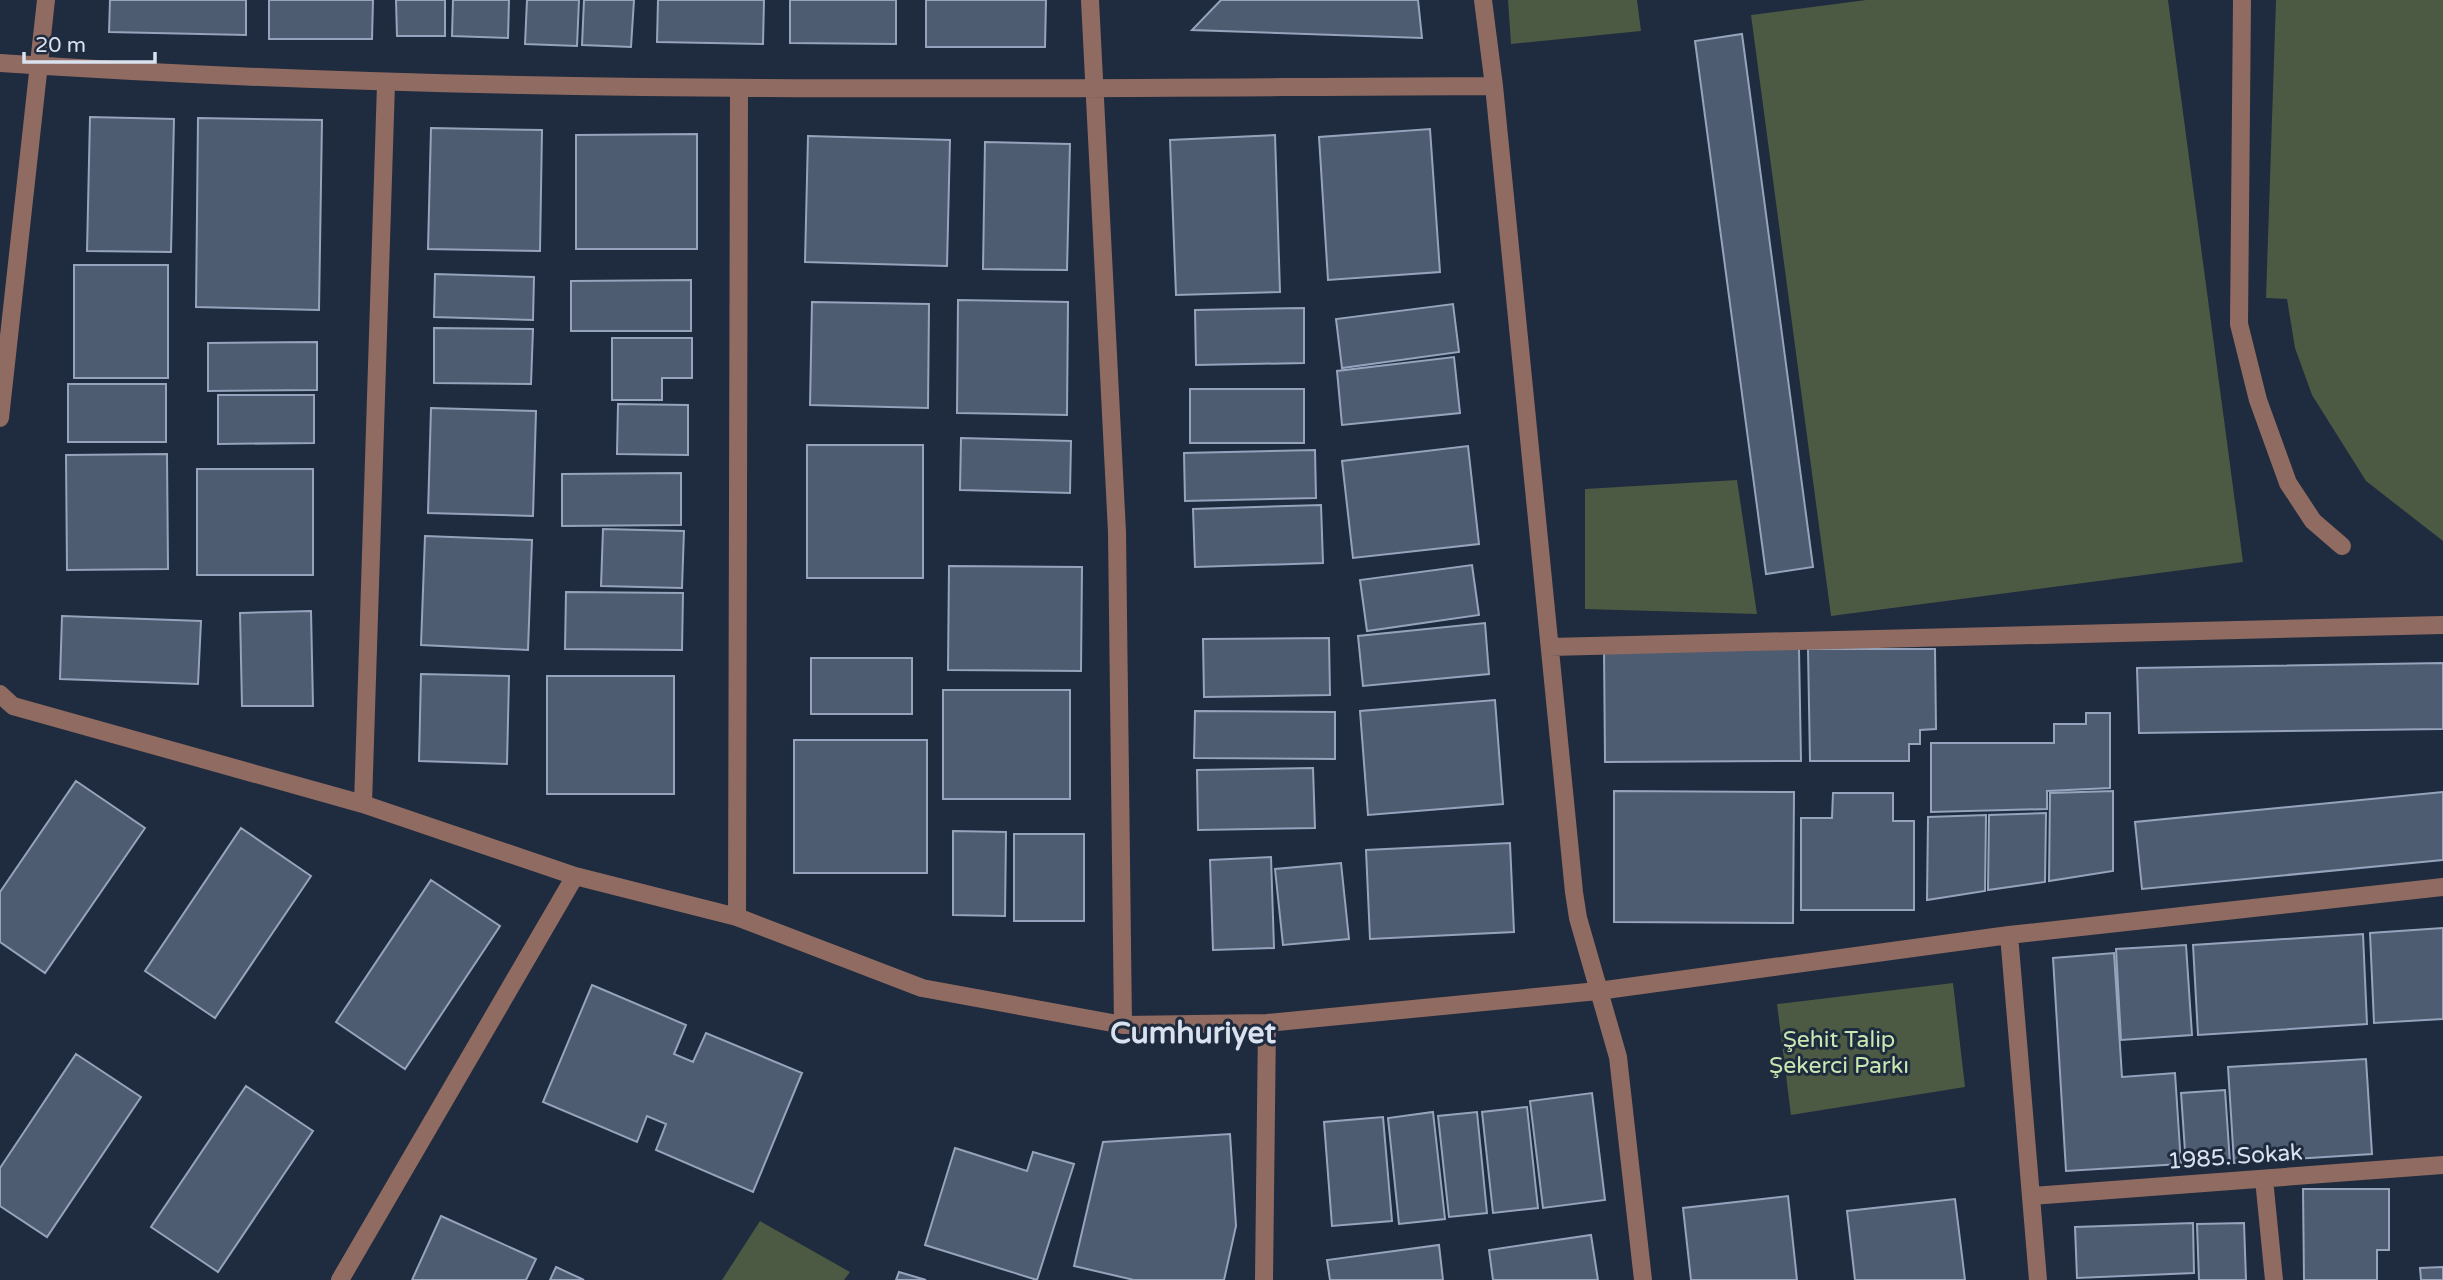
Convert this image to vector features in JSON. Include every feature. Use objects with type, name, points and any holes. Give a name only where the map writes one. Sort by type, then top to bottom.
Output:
[{"type":"street","points":[[0,418],[46,0]]},
{"type":"street","points":[[1090,0],[1118,532],[1123,1024]]},
{"type":"street","points":[[1483,0],[1578,918],[1618,1057],[1643,1280]]},
{"type":"street","points":[[2242,0],[2239,324],[2258,400],[2288,483],[2313,521],[2342,546]]},
{"type":"street","points":[[0,63],[386,84],[739,88],[1494,86]]},
{"type":"street","points":[[363,804],[386,84]]},
{"type":"street","points":[[737,917],[739,88]]},
{"type":"street","points":[[1550,647],[2443,625]]},
{"type":"street","points":[[0,694],[13,706],[363,804],[575,876],[737,917],[922,988],[1123,1024],[1267,1023],[1598,991],[2010,935],[2443,887]]},
{"type":"street","points":[[340,1280],[575,876]]},
{"type":"street","points":[[2010,935],[2038,1280]]},
{"type":"street","points":[[1264,1280],[1267,1023]]},
{"type":"street","name":"1985. Sokak","points":[[2031,1196],[2443,1165]]},
{"type":"street","points":[[2264,1179],[2274,1280]]},
{"type":"green space","points":[[1508,0],[1637,0],[1641,31],[1511,44]]},
{"type":"green space","points":[[1866,0],[2168,0],[2243,562],[1831,616],[1751,15]]},
{"type":"green space","points":[[2276,0],[2443,0],[2443,541],[2366,481],[2312,395],[2295,348],[2287,299],[2266,298]]},
{"type":"green space","points":[[1737,480],[1757,614],[1585,609],[1585,489]]},
{"type":"green space","name":"Şehit Talip Şekerci Parkı","points":[[1953,983],[1965,1087],[1791,1115],[1777,1004]]},
{"type":"green space","points":[[760,1221],[850,1272],[844,1280],[722,1280]]},
{"type":"building","points":[[110,0],[246,0],[246,35],[109,32]]},
{"type":"building","points":[[269,0],[373,0],[372,39],[269,39]]},
{"type":"building","points":[[396,0],[445,0],[445,36],[397,36]]},
{"type":"building","points":[[453,0],[509,0],[508,38],[452,36]]},
{"type":"building","points":[[527,0],[579,0],[577,46],[525,44]]},
{"type":"building","points":[[584,0],[634,0],[631,47],[582,45]]},
{"type":"building","points":[[658,0],[764,0],[763,44],[657,42]]},
{"type":"building","points":[[790,0],[896,0],[896,44],[790,43]]},
{"type":"building","points":[[926,0],[1046,0],[1045,47],[926,47]]},
{"type":"building","points":[[1221,0],[1418,0],[1422,38],[1192,30]]},
{"type":"building","points":[[1742,34],[1813,567],[1766,574],[1695,41]]},
{"type":"building","points":[[90,117],[174,119],[171,252],[87,251]]},
{"type":"building","points":[[198,118],[322,120],[319,310],[196,307]]},
{"type":"building","points":[[431,128],[542,130],[540,251],[428,249]]},
{"type":"building","points":[[1430,129],[1440,272],[1328,280],[1319,137]]},
{"type":"building","points":[[697,134],[697,249],[576,249],[576,135]]},
{"type":"building","points":[[1275,135],[1280,292],[1176,295],[1170,140]]},
{"type":"building","points":[[808,136],[950,140],[947,266],[805,262]]},
{"type":"building","points":[[985,142],[1070,144],[1067,270],[983,269]]},
{"type":"building","points":[[74,265],[168,265],[168,378],[74,378]]},
{"type":"building","points":[[435,274],[534,277],[533,320],[434,317]]},
{"type":"building","points":[[691,280],[691,331],[571,331],[571,281]]},
{"type":"building","points":[[958,300],[1068,302],[1067,415],[957,413]]},
{"type":"building","points":[[812,302],[929,304],[928,408],[810,405]]},
{"type":"building","points":[[1453,304],[1459,352],[1342,368],[1336,319]]},
{"type":"building","points":[[1304,308],[1304,363],[1196,365],[1195,310]]},
{"type":"building","points":[[434,328],[533,329],[531,384],[434,383]]},
{"type":"building","points":[[612,338],[692,338],[692,378],[662,378],[662,400],[612,400]]},
{"type":"building","points":[[317,342],[317,390],[208,391],[208,343]]},
{"type":"building","points":[[1454,357],[1460,413],[1342,425],[1337,371]]},
{"type":"building","points":[[68,384],[166,384],[166,442],[68,442]]},
{"type":"building","points":[[1190,389],[1304,389],[1304,443],[1190,443]]},
{"type":"building","points":[[218,395],[314,395],[314,443],[218,444]]},
{"type":"building","points":[[618,404],[688,405],[688,455],[617,454]]},
{"type":"building","points":[[431,408],[536,411],[533,516],[428,513]]},
{"type":"building","points":[[961,438],[1071,441],[1070,493],[960,490]]},
{"type":"building","points":[[807,445],[923,445],[923,578],[807,578]]},
{"type":"building","points":[[1468,446],[1479,544],[1353,558],[1342,461]]},
{"type":"building","points":[[1315,450],[1316,498],[1185,501],[1184,453]]},
{"type":"building","points":[[167,454],[168,569],[67,570],[66,455]]},
{"type":"building","points":[[197,469],[313,469],[313,575],[197,575]]},
{"type":"building","points":[[681,473],[681,525],[562,526],[562,474]]},
{"type":"building","points":[[1321,505],[1323,563],[1195,567],[1193,509]]},
{"type":"building","points":[[603,529],[684,531],[682,588],[601,586]]},
{"type":"building","points":[[425,536],[532,540],[528,650],[421,645]]},
{"type":"building","points":[[1472,565],[1479,615],[1367,631],[1360,580]]},
{"type":"building","points":[[949,566],[1082,567],[1081,671],[948,670]]},
{"type":"building","points":[[566,592],[683,593],[682,650],[565,649]]},
{"type":"building","points":[[311,611],[313,706],[242,706],[240,613]]},
{"type":"building","points":[[62,616],[201,621],[198,684],[60,679]]},
{"type":"building","points":[[1485,623],[1489,674],[1363,686],[1358,636]]},
{"type":"building","points":[[1329,638],[1330,695],[1204,697],[1203,639]]},
{"type":"building","points":[[1799,649],[1801,761],[1605,762],[1604,650]]},
{"type":"building","points":[[1808,649],[1935,649],[1936,729],[1920,730],[1920,744],[1909,744],[1909,761],[1810,761]]},
{"type":"building","points":[[811,658],[912,658],[912,714],[811,714]]},
{"type":"building","points":[[2443,663],[2443,729],[2139,733],[2137,668]]},
{"type":"building","points":[[421,674],[509,676],[507,764],[419,761]]},
{"type":"building","points":[[547,676],[674,676],[674,794],[547,794]]},
{"type":"building","points":[[943,690],[1070,690],[1070,799],[943,799]]},
{"type":"building","points":[[1495,700],[1503,804],[1368,815],[1360,711]]},
{"type":"building","points":[[1195,711],[1335,712],[1335,759],[1194,758]]},
{"type":"building","points":[[2086,713],[2110,713],[2110,788],[2047,791],[2047,809],[1931,812],[1931,743],[2054,743],[2054,724],[2086,724]]},
{"type":"building","points":[[794,740],[927,740],[927,873],[794,873]]},
{"type":"building","points":[[1313,768],[1315,828],[1198,830],[1197,770]]},
{"type":"building","points":[[76,781],[145,828],[45,973],[0,942],[0,892]]},
{"type":"building","points":[[1614,791],[1794,792],[1793,923],[1614,922]]},
{"type":"building","points":[[2113,791],[2113,871],[2049,881],[2050,793]]},
{"type":"building","points":[[2443,792],[2443,860],[2142,889],[2135,822]]},
{"type":"building","points":[[1833,793],[1893,793],[1893,821],[1914,821],[1914,910],[1801,910],[1801,818],[1832,818]]},
{"type":"building","points":[[2046,813],[2045,882],[1988,890],[1989,815]]},
{"type":"building","points":[[1986,815],[1985,891],[1927,900],[1928,817]]},
{"type":"building","points":[[241,828],[311,876],[215,1018],[145,971]]},
{"type":"building","points":[[953,831],[1006,832],[1005,916],[953,915]]},
{"type":"building","points":[[1014,834],[1084,834],[1084,921],[1014,921]]},
{"type":"building","points":[[1510,843],[1514,932],[1370,939],[1366,850]]},
{"type":"building","points":[[1271,857],[1274,948],[1213,950],[1210,860]]},
{"type":"building","points":[[1341,863],[1349,939],[1283,945],[1275,869]]},
{"type":"building","points":[[431,880],[500,926],[405,1069],[336,1022]]},
{"type":"building","points":[[2443,928],[2443,1019],[2374,1023],[2370,933]]},
{"type":"building","points":[[2363,934],[2367,1024],[2198,1035],[2193,945]]},
{"type":"building","points":[[2186,945],[2192,1035],[2121,1040],[2116,949]]},
{"type":"building","points":[[2114,953],[2122,1077],[2175,1073],[2181,1164],[2066,1171],[2053,958]]},
{"type":"building","points":[[592,985],[686,1025],[674,1054],[693,1062],[706,1033],[802,1073],[753,1192],[656,1150],[666,1124],[647,1116],[637,1142],[543,1102]]},
{"type":"building","points":[[76,1054],[141,1097],[47,1237],[0,1206],[0,1168]]},
{"type":"building","points":[[2366,1059],[2372,1154],[2234,1163],[2228,1067]]},
{"type":"building","points":[[246,1086],[313,1131],[218,1272],[151,1227]]},
{"type":"building","points":[[2225,1090],[2230,1163],[2186,1166],[2181,1093]]},
{"type":"building","points":[[1592,1093],[1605,1200],[1543,1208],[1530,1101]]},
{"type":"building","points":[[1527,1107],[1538,1208],[1493,1213],[1482,1112]]},
{"type":"building","points":[[1433,1112],[1445,1219],[1399,1224],[1388,1118]]},
{"type":"building","points":[[1477,1112],[1487,1213],[1449,1217],[1438,1116]]},
{"type":"building","points":[[1383,1117],[1392,1221],[1332,1226],[1324,1122]]},
{"type":"building","points":[[1230,1134],[1236,1226],[1224,1280],[1134,1280],[1074,1266],[1103,1142]]},
{"type":"building","points":[[955,1148],[1027,1171],[1033,1152],[1074,1164],[1037,1280],[925,1245]]},
{"type":"building","points":[[2303,1189],[2389,1189],[2389,1250],[2377,1250],[2377,1280],[2304,1280]]},
{"type":"building","points":[[1788,1196],[1797,1280],[1691,1280],[1683,1208]]},
{"type":"building","points":[[1955,1199],[1965,1280],[1855,1280],[1847,1211]]},
{"type":"building","points":[[441,1216],[536,1259],[526,1280],[412,1280]]},
{"type":"building","points":[[2193,1223],[2194,1273],[2077,1278],[2075,1227]]},
{"type":"building","points":[[2244,1223],[2246,1280],[2199,1280],[2197,1224]]},
{"type":"building","points":[[1591,1235],[1598,1280],[1493,1280],[1489,1250]]},
{"type":"building","points":[[1439,1245],[1443,1280],[1330,1280],[1327,1260]]},
{"type":"building","points":[[556,1267],[584,1280],[550,1280]]},
{"type":"building","points":[[2443,1267],[2443,1280],[2421,1280],[2420,1268]]},
{"type":"building","points":[[899,1272],[926,1280],[896,1280]]},
{"type":"district","name":"Cumhuriyet","points":[[1193,1033]]}]
